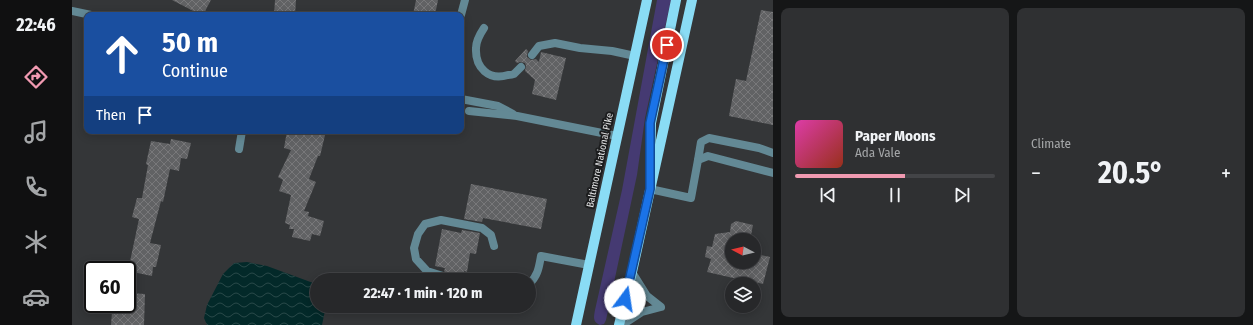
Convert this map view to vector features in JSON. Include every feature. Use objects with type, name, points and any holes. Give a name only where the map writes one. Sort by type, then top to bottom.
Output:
[{"type":"main road","name":"Baltimore National Pike","points":[[579,322],[589,265],[647,0]]},
{"type":"main road","points":[[650,189],[650,123],[676,0]]},
{"type":"main road","points":[[620,325],[692,0]]},
{"type":"street","points":[[462,12],[465,0]]},
{"type":"street","points":[[72,11],[84,14]]},
{"type":"street","points":[[484,28],[479,37],[476,48],[477,58],[481,69],[489,75],[500,78],[514,74],[521,67]]},
{"type":"street","points":[[532,55],[539,46],[555,43],[580,48],[612,51],[635,56]]},
{"type":"street","points":[[464,100],[498,106],[517,116]]},
{"type":"street","points":[[469,110],[517,116],[617,136]]},
{"type":"street","points":[[239,149],[242,134]]},
{"type":"street","points":[[650,189],[691,198],[701,142],[708,138],[759,148],[773,153]]},
{"type":"street","points":[[698,160],[708,156],[773,173]]},
{"type":"street","points":[[433,273],[427,271],[416,259],[414,248],[418,234],[425,224],[441,220],[482,228],[491,235],[494,246]]},
{"type":"street","points":[[536,276],[539,269],[541,256],[589,265]]},
{"type":"street","points":[[620,325],[642,312],[661,307],[647,296],[632,272]]},
{"type":"shaded area","points":[[657,0],[671,0],[645,118],[637,175],[606,320],[604,324],[600,325],[597,324],[594,317],[622,190]]},
{"type":"water","points":[[247,262],[267,266],[310,282],[310,313],[325,313],[322,325],[207,325],[204,318],[207,305],[223,274],[234,263]]},
{"type":"building","points":[[172,0],[211,0],[205,12],[195,12]]},
{"type":"building","points":[[275,0],[296,0],[295,12],[274,12]]},
{"type":"building","points":[[416,0],[438,0],[436,12],[414,12]]},
{"type":"building","points":[[761,10],[773,12],[773,125],[729,116],[736,79],[746,81]]},
{"type":"building","points":[[526,49],[528,51],[527,57],[531,60],[536,59],[539,62],[541,52],[566,58],[556,100],[532,94],[535,80],[525,71],[525,63],[517,63],[515,61]]},
{"type":"building","points":[[286,134],[325,134],[320,156],[318,156],[309,179],[316,182],[304,211],[309,212],[308,216],[324,221],[320,236],[312,234],[310,241],[292,237],[294,229],[289,229],[290,225],[285,223],[291,195],[279,191],[283,180],[278,177],[291,150],[284,148]]},
{"type":"building","points":[[171,139],[191,143],[187,159],[181,158],[179,171],[170,169],[163,202],[161,201],[150,243],[161,245],[156,267],[153,267],[152,276],[136,273],[136,261],[130,261],[139,219],[132,217],[137,198],[142,198],[148,165],[146,164],[151,141],[170,144]]},
{"type":"building","points":[[471,184],[547,199],[541,229],[483,218],[482,222],[464,219]]},
{"type":"building","points":[[736,221],[753,225],[751,233],[725,233],[725,269],[761,269],[761,255],[770,257],[763,284],[761,284],[761,277],[729,277],[707,272],[711,259],[705,257],[707,246],[712,247],[715,234],[730,232],[731,224]]},
{"type":"building","points":[[442,229],[461,233],[462,230],[480,233],[476,254],[470,253],[467,272],[446,273],[444,271],[445,268],[435,266]]},
{"type":"building","points":[[136,293],[145,294],[144,325],[111,325],[112,313],[136,313]]},
{"type":"route","points":[[625,299],[650,189],[650,123],[667,45]]}]
